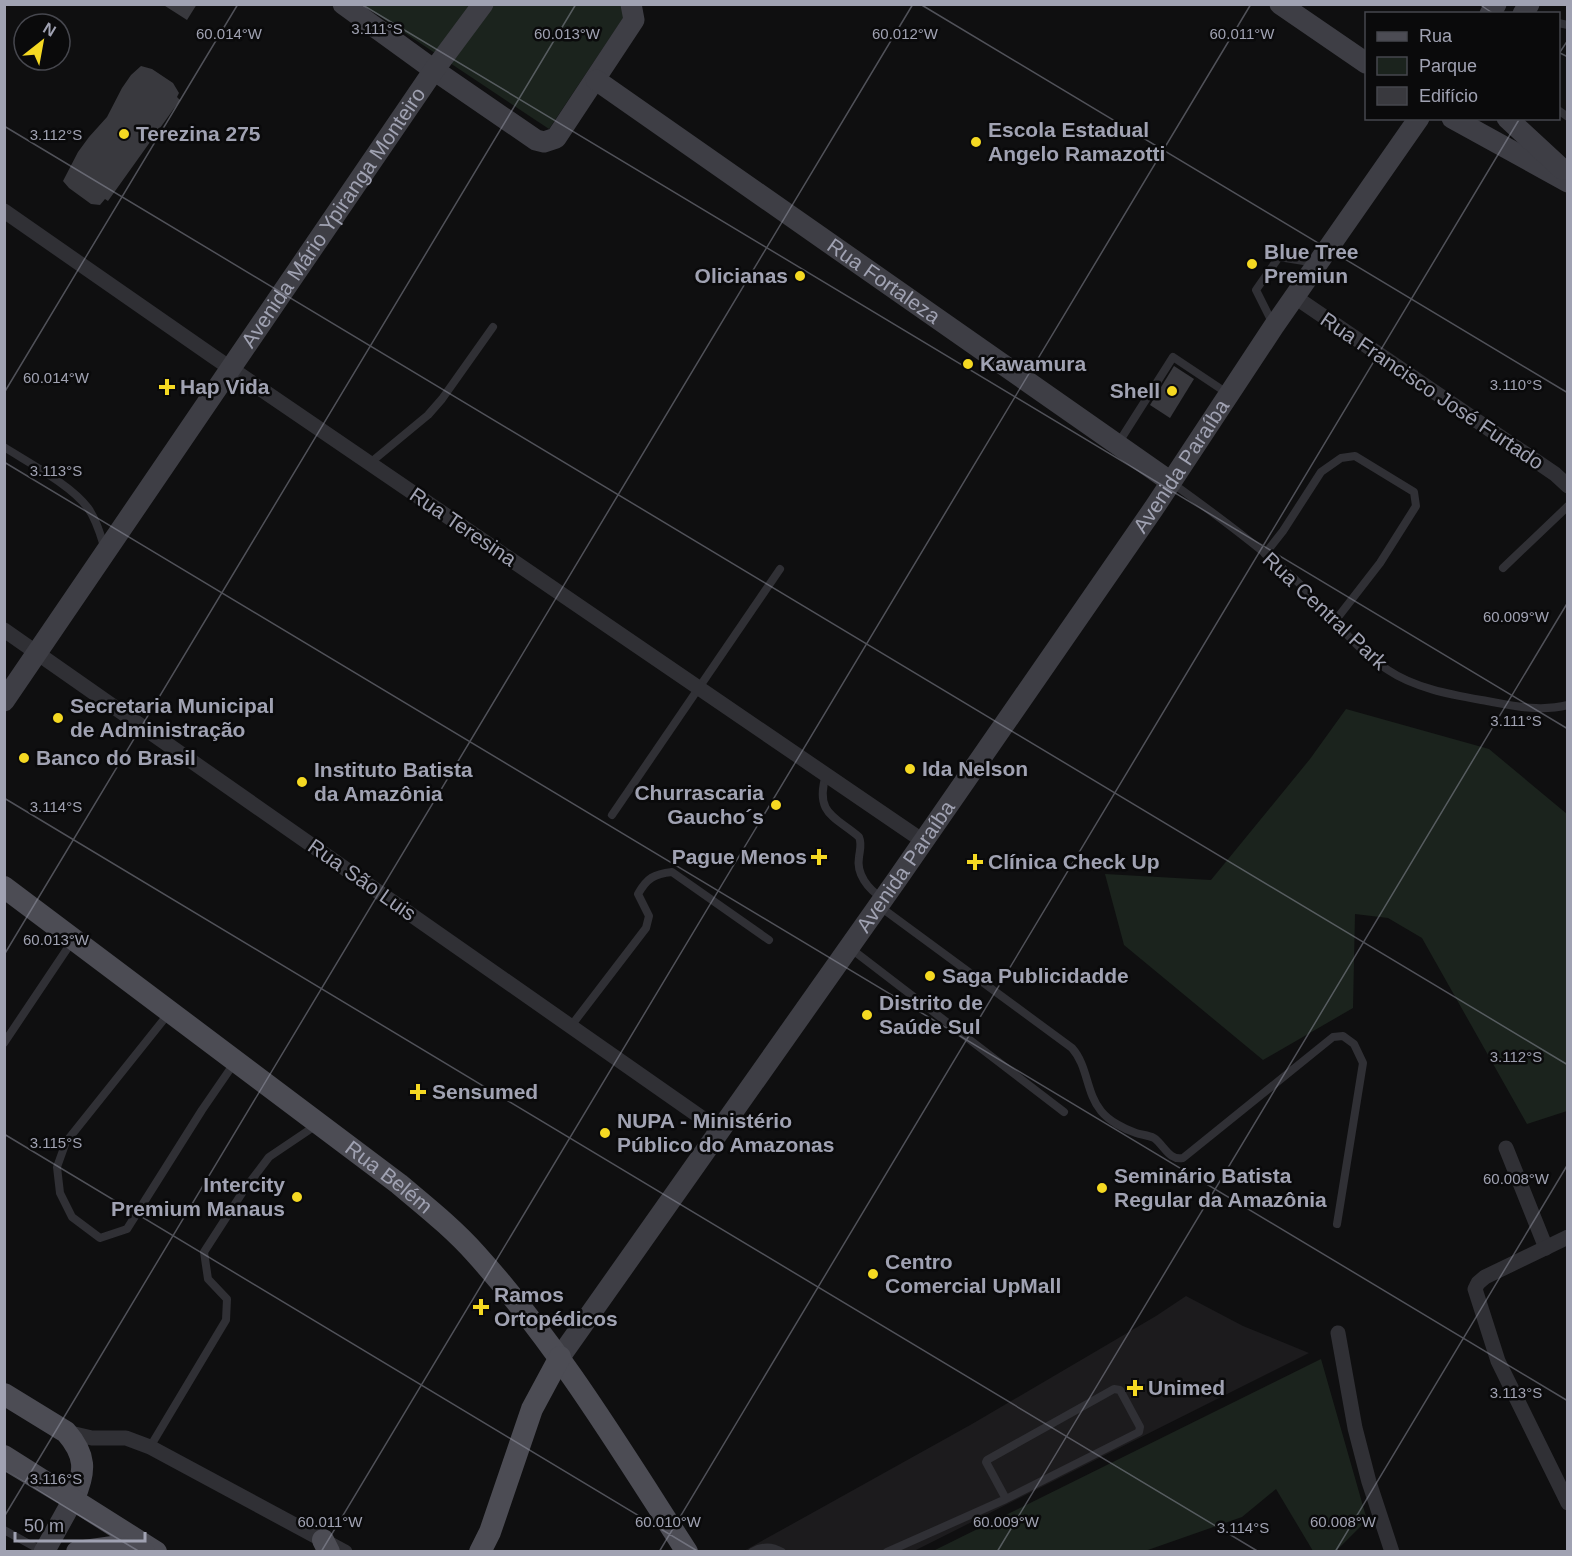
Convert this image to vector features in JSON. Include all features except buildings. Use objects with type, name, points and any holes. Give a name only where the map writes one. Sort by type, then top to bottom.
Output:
[{"type":"main road","points":[[343,4],[434,70],[536,140],[544,142],[556,138],[596,80],[633,20],[630,4]]},
{"type":"main road","name":"Avenida Mário Ypiranga Monteiro","points":[[4,701],[434,70],[483,4]]},
{"type":"main road","points":[[1281,4],[1365,62]]},
{"type":"main road","name":"Rua Fortaleza","points":[[596,80],[1171,482]]},
{"type":"main road","name":"Avenida Paraíba","points":[[480,1551],[490,1532],[532,1409],[560,1357],[923,841],[1171,482],[1274,326],[1418,120]]},
{"type":"main road","points":[[1456,120],[1568,182]]},
{"type":"main road","points":[[1509,120],[1568,174]]},
{"type":"main road","name":"Rua Belém","points":[[4,887],[399,1184],[475,1253],[560,1357],[687,1551]]},
{"type":"main road","points":[[4,1394],[66,1432],[79,1451],[83,1467],[81,1481],[74,1498],[43,1551]]},
{"type":"main road","points":[[4,1456],[156,1551]]},
{"type":"main road","points":[[77,1551],[113,1547],[144,1551]]},
{"type":"street","name":"Rua Teresina","points":[[4,211],[923,841]]},
{"type":"street","name":"Rua Francisco José Furtado","points":[[1295,297],[1555,474],[1568,486]]},
{"type":"street","name":"Rua São Luis","points":[[4,630],[718,1130]]},
{"type":"street","points":[[1506,1148],[1546,1248]]},
{"type":"street","points":[[1568,1237],[1485,1277],[1478,1283],[1476,1295],[1498,1361],[1568,1503]]},
{"type":"street","points":[[1338,1333],[1355,1428],[1368,1482],[1392,1551]]},
{"type":"street","points":[[66,1432],[92,1438],[126,1438],[150,1447],[326,1546],[345,1551]]},
{"type":"lane","points":[[1274,326],[1256,290],[1279,256],[1318,263]]},
{"type":"lane","points":[[370,463],[428,415],[493,327]]},
{"type":"lane","points":[[1118,443],[1173,357],[1229,394]]},
{"type":"lane","points":[[4,447],[76,495],[88,508],[97,523],[106,554]]},
{"type":"lane","points":[[1265,554],[1283,531],[1321,472],[1341,458],[1355,456],[1414,492],[1416,506],[1380,563],[1335,621]]},
{"type":"lane","name":"Rua Central Park","points":[[1171,482],[1265,554],[1305,588],[1368,656],[1389,672],[1415,684],[1454,695],[1535,710],[1568,705]]},
{"type":"lane","points":[[1503,568],[1568,506]]},
{"type":"lane","points":[[612,815],[780,568]]},
{"type":"lane","points":[[826,774],[823,789],[826,809],[834,819],[860,837],[858,865],[868,887],[880,902],[1072,1048],[1083,1065],[1101,1111],[1129,1131],[1155,1139],[1172,1157],[1183,1158],[1333,1037],[1343,1036],[1354,1044],[1363,1062],[1337,1224]]},
{"type":"lane","points":[[572,1026],[646,928],[649,916],[638,894],[643,885],[656,873],[672,872],[769,940]]},
{"type":"lane","points":[[4,1043],[74,939]]},
{"type":"lane","points":[[849,947],[1064,1112]]},
{"type":"lane","points":[[170,1012],[123,1074],[66,1142],[57,1167],[60,1193],[72,1217],[99,1238],[127,1228],[202,1110],[236,1062]]},
{"type":"lane","points":[[150,1447],[226,1320],[227,1299],[208,1279],[204,1252],[244,1190],[269,1157],[318,1124]]},
{"type":"lane","points":[[887,1551],[1006,1498],[1139,1432],[1140,1427],[1120,1390],[1114,1389],[987,1460],[1006,1498]]},
{"type":"lane","points":[[4,1530],[43,1551]]},
{"type":"lane","points":[[752,1551],[762,1547],[772,1547],[782,1551]]},
{"type":"shaded area","name":"Unimed","points":[[1186,1296],[1243,1326],[1309,1353],[914,1551],[742,1552],[972,1424]]},
{"type":"green space","points":[[622,4],[629,9],[549,129],[363,5]]},
{"type":"green space","points":[[1346,709],[1489,749],[1567,814],[1567,1111],[1527,1124],[1422,938],[1388,918],[1355,914],[1353,1008],[1263,1060],[1124,945],[1105,874],[1211,880],[1310,759]]},
{"type":"green space","points":[[1321,1359],[1367,1520],[1336,1551],[1313,1551],[1276,1489],[1242,1517],[1145,1551],[933,1551]]},
{"type":"place","name":"Terezina 275","points":[[124,134]]},
{"type":"place","name":"Escola Estadual Angelo Ramazotti","points":[[976,142]]},
{"type":"place","name":"Blue Tree Premiun","points":[[1252,264]]},
{"type":"place","name":"Olicianas","points":[[800,276]]},
{"type":"place","name":"Kawamura","points":[[968,364]]},
{"type":"place","name":"Hap Vida","points":[[167,387]]},
{"type":"place","name":"Shell","points":[[1172,391]]},
{"type":"place","name":"Secretaria Municipal de Administração","points":[[58,718]]},
{"type":"place","name":"Banco do Brasil","points":[[24,758]]},
{"type":"place","name":"Ida Nelson","points":[[910,769]]},
{"type":"place","name":"Instituto Batista da Amazônia","points":[[302,782]]},
{"type":"place","name":"Churrascaria Gaucho´s","points":[[776,805]]},
{"type":"place","name":"Pague Menos","points":[[819,857]]},
{"type":"place","name":"Clínica Check Up","points":[[975,862]]},
{"type":"place","name":"Saga Publicidadde","points":[[930,976]]},
{"type":"place","name":"Distrito de Saúde Sul","points":[[867,1015]]},
{"type":"place","name":"Sensumed","points":[[418,1092]]},
{"type":"place","name":"NUPA - Ministério Público do Amazonas","points":[[605,1133]]},
{"type":"place","name":"Seminário Batista Regular da Amazônia","points":[[1102,1188]]},
{"type":"place","name":"Intercity Premium Manaus","points":[[297,1197]]},
{"type":"place","name":"Centro Comercial UpMall","points":[[873,1274]]},
{"type":"place","name":"Ramos Ortopédicos","points":[[481,1307]]},
{"type":"place","name":"Unimed","points":[[1135,1388]]}]
